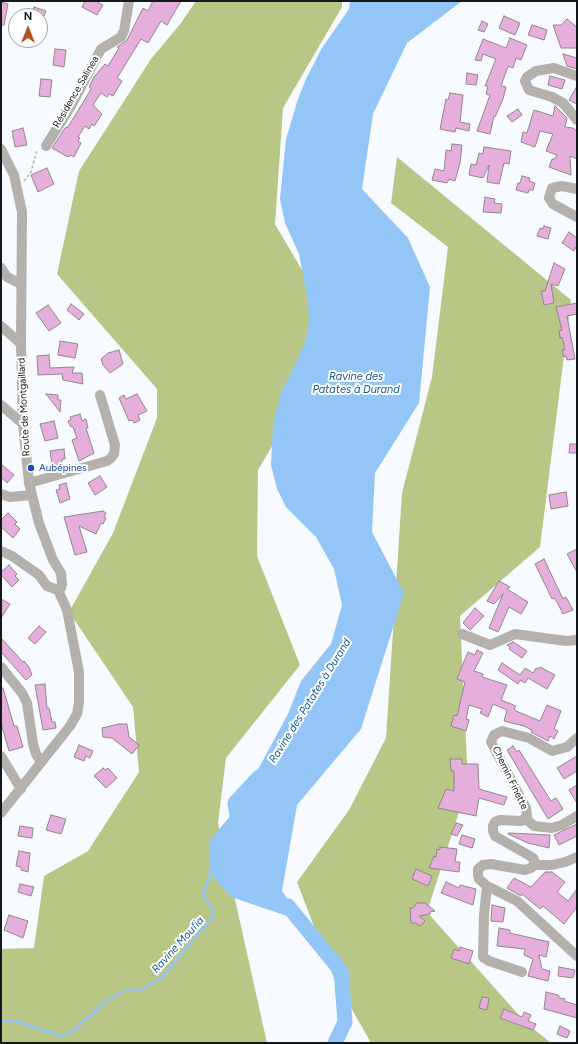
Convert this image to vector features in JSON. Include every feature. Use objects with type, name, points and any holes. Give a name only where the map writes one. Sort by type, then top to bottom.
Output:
[{"type":"street","name":"Résidence Salinea","points":[[46,146],[75,98],[101,49],[121,37],[124,30],[129,1]]},
{"type":"street","points":[[577,76],[554,68],[536,71],[527,77],[525,81],[529,90],[552,97],[563,103],[577,120]]},
{"type":"street","name":"Route de Montgaillard","points":[[1,149],[14,175],[22,212],[21,344],[23,424],[29,483],[39,523],[61,573],[62,584],[58,590]]},
{"type":"street","points":[[577,189],[562,186],[552,188],[549,198],[554,204],[577,217]]},
{"type":"street","points":[[1,268],[7,277],[21,284]]},
{"type":"street","points":[[1,326],[21,344]]},
{"type":"street","points":[[29,483],[107,461],[111,458],[114,454],[114,445],[100,395]]},
{"type":"street","points":[[1,405],[23,424]]},
{"type":"street","points":[[1,494],[10,497],[32,495]]},
{"type":"street","points":[[1,551],[12,556],[39,575],[47,586],[58,590],[67,610],[79,672],[79,703],[77,714],[70,726],[1,813]]},
{"type":"street","points":[[462,634],[490,645],[515,634],[577,642]]},
{"type":"street","points":[[1,667],[22,693],[27,703],[33,744],[36,754],[41,762]]},
{"type":"street","name":"Chemin Finette","points":[[534,865],[534,859],[495,836],[493,831],[495,822],[500,820],[522,821],[527,816],[526,808],[491,742],[494,734],[502,731],[529,738],[552,751],[567,747],[577,738]]},
{"type":"street","points":[[1,756],[21,789]]},
{"type":"street","name":"Chemin Finette","points":[[525,818],[534,826],[552,828],[562,825],[577,816]]},
{"type":"street","points":[[577,857],[552,865],[534,865],[525,870],[491,864],[483,865],[478,870],[479,880],[487,886],[517,901],[577,956]]},
{"type":"street","points":[[487,886],[484,914],[483,957],[489,961],[522,972]]},
{"type":"street","points":[[566,946],[577,945]]},
{"type":"green space","points":[[196,1],[342,1],[342,7],[283,108],[275,224],[339,333],[258,470],[257,556],[300,665],[226,758],[218,823],[267,1043],[1,1043],[1,949],[34,948],[44,876],[88,851],[139,772],[133,707],[69,612],[113,533],[157,418],[157,389],[57,274],[79,171],[151,59],[181,23]]},
{"type":"green space","points":[[397,157],[571,300],[540,547],[460,616],[468,784],[427,912],[525,1022],[551,1043],[371,1043],[333,976],[297,882],[349,810],[386,738],[402,493],[432,377],[448,247],[391,203]]},
{"type":"water","name":"Ravine des Patates à Durand","points":[[350,1],[462,1],[407,43],[373,114],[362,189],[408,238],[430,287],[419,403],[375,473],[372,532],[404,593],[361,729],[297,805],[282,891],[302,921],[231,897],[210,873],[210,840],[237,808],[288,714],[301,681],[331,644],[342,605],[334,569],[316,537],[286,507],[277,489],[271,465],[273,425],[281,392],[306,339],[309,320],[308,302],[299,254],[285,223],[280,199],[286,139],[298,99],[306,79],[322,48],[349,9]]},
{"type":"building","points":[[85,1],[95,1],[103,5],[97,15],[82,7]]},
{"type":"building","points":[[153,1],[181,1],[167,25],[161,21],[148,43],[141,39],[117,78],[122,81],[113,96],[109,94],[107,97],[101,93],[93,105],[102,114],[94,126],[92,124],[89,129],[85,126],[78,137],[80,138],[78,141],[81,143],[74,157],[71,155],[68,157],[52,148],[65,128],[68,127],[90,91],[91,88],[89,87],[94,77],[105,64],[108,66],[119,48],[117,47],[127,40],[143,8],[148,11]]},
{"type":"building","points":[[1,2],[8,4],[4,25],[1,25]]},
{"type":"building","points":[[504,16],[520,23],[515,35],[499,28]]},
{"type":"building","points":[[567,19],[577,27],[577,48],[561,48],[553,25],[561,25]]},
{"type":"building","points":[[482,21],[488,24],[484,32],[478,30]]},
{"type":"building","points":[[532,25],[547,30],[544,40],[528,35]]},
{"type":"building","points":[[510,38],[527,45],[521,60],[516,58],[513,68],[508,66],[501,86],[506,87],[503,99],[495,117],[494,116],[490,134],[477,131],[490,95],[486,94],[488,86],[485,86],[496,59],[483,54],[481,61],[475,60],[483,39],[506,48]]},
{"type":"building","points":[[55,49],[66,50],[64,67],[53,65]]},
{"type":"building","points":[[563,54],[577,58],[577,69],[567,66]]},
{"type":"building","points":[[467,73],[478,75],[476,85],[466,84]]},
{"type":"building","points":[[550,76],[565,80],[562,89],[548,85]]},
{"type":"building","points":[[41,79],[52,80],[50,97],[39,96]]},
{"type":"building","points":[[577,86],[577,104],[569,100]]},
{"type":"building","points":[[450,93],[463,95],[460,122],[470,124],[469,131],[456,128],[455,132],[440,129],[446,99],[448,100]]},
{"type":"building","points":[[555,106],[567,118],[565,127],[573,128],[577,131],[577,159],[570,156],[571,175],[549,167],[552,159],[555,159],[557,155],[546,151],[553,134],[540,131],[535,147],[521,142],[523,132],[527,133],[534,110],[553,116]]},
{"type":"building","points":[[518,109],[522,115],[512,122],[507,116]]},
{"type":"building","points":[[23,128],[27,145],[15,147],[12,131]]},
{"type":"building","points":[[452,144],[462,145],[460,163],[455,181],[449,179],[447,183],[432,180],[435,169],[444,171],[446,150],[451,151]]},
{"type":"building","points":[[484,147],[511,151],[509,164],[504,163],[499,184],[487,182],[489,165],[483,178],[469,175],[471,164],[476,165],[479,153],[483,154]]},
{"type":"building","points":[[47,168],[54,184],[38,192],[31,175]]},
{"type":"building","points":[[522,176],[530,178],[529,181],[535,183],[533,190],[529,190],[528,193],[516,190]]},
{"type":"building","points":[[485,197],[495,199],[494,203],[502,204],[501,213],[483,212]]},
{"type":"building","points":[[544,226],[551,228],[548,239],[537,236],[540,228],[543,229]]},
{"type":"building","points":[[569,232],[577,238],[577,245],[574,251],[562,243]]},
{"type":"building","points":[[554,263],[565,269],[558,286],[551,284],[554,303],[544,305],[541,291],[545,291]]},
{"type":"building","points":[[577,303],[577,314],[567,316],[575,359],[567,360],[566,356],[564,357],[562,350],[565,350],[562,337],[560,338],[559,331],[562,330],[556,307]]},
{"type":"building","points":[[71,304],[84,314],[79,320],[67,310]]},
{"type":"building","points":[[48,305],[61,323],[49,331],[36,313]]},
{"type":"building","points":[[60,341],[78,344],[75,358],[58,355]]},
{"type":"building","points":[[119,350],[123,364],[110,373],[103,365],[101,359],[108,353]]},
{"type":"building","points":[[49,355],[50,368],[74,367],[72,373],[82,373],[83,384],[63,380],[62,374],[38,375],[37,356]]},
{"type":"building","points":[[46,394],[58,395],[58,400],[61,400],[60,412]]},
{"type":"building","points":[[137,394],[147,411],[138,415],[140,420],[134,423],[132,420],[129,421],[119,398],[124,395],[126,399]]},
{"type":"building","points":[[80,414],[82,421],[86,419],[88,428],[86,428],[94,453],[79,461],[72,440],[77,438],[73,427],[71,427],[68,421],[71,420],[70,417]]},
{"type":"building","points":[[54,421],[58,438],[45,441],[40,424]]},
{"type":"building","points":[[570,444],[577,444],[577,453],[569,453]]},
{"type":"building","points":[[64,449],[65,459],[62,459],[62,464],[52,465],[50,451]]},
{"type":"building","points":[[1,464],[14,475],[7,483],[1,477]]},
{"type":"building","points":[[100,476],[107,487],[95,495],[88,483]]},
{"type":"building","points":[[66,483],[70,499],[60,503],[56,490],[60,489],[59,485]]},
{"type":"building","points":[[566,492],[568,506],[551,509],[549,495]]},
{"type":"building","points":[[103,511],[106,513],[104,517],[106,518],[103,524],[101,523],[96,534],[79,526],[87,552],[75,555],[64,517]]},
{"type":"building","points":[[8,513],[17,522],[15,524],[20,529],[13,538],[1,527],[1,520]]},
{"type":"building","points":[[577,549],[577,572],[567,554]]},
{"type":"building","points":[[544,559],[563,599],[566,597],[573,610],[563,614],[557,602],[554,598],[552,599],[535,564]]},
{"type":"building","points":[[9,565],[17,574],[15,576],[19,580],[12,587],[1,575],[1,572]]},
{"type":"building","points":[[499,581],[510,587],[507,589],[528,602],[521,614],[509,607],[498,632],[489,628],[503,594],[494,604],[487,601]]},
{"type":"building","points":[[1,599],[10,604],[1,618]]},
{"type":"building","points":[[475,608],[484,616],[470,630],[463,623]]},
{"type":"building","points":[[39,626],[46,632],[35,644],[28,638]]},
{"type":"building","points":[[1,638],[29,667],[32,675],[26,680],[1,652]]},
{"type":"building","points":[[513,642],[527,651],[522,658],[509,649],[510,647],[507,645]]},
{"type":"building","points":[[477,650],[483,653],[474,671],[483,674],[482,677],[507,685],[501,700],[516,706],[514,709],[516,711],[540,721],[547,705],[561,711],[554,729],[558,731],[554,739],[550,736],[548,741],[531,732],[532,730],[524,726],[504,721],[507,710],[493,704],[488,717],[480,713],[482,709],[469,705],[466,719],[469,720],[466,731],[451,726],[454,715],[457,716],[465,682],[457,679],[458,676],[468,652],[475,655]]},
{"type":"building","points":[[502,663],[520,675],[525,668],[533,673],[536,668],[539,669],[540,667],[555,675],[547,689],[528,678],[525,683],[520,680],[518,684],[498,670]]},
{"type":"building","points":[[45,684],[47,708],[49,708],[52,722],[55,722],[56,728],[43,730],[35,685]]},
{"type":"building","points":[[1,688],[3,688],[14,726],[17,726],[23,747],[9,751],[1,723]]},
{"type":"building","points":[[119,724],[127,724],[129,737],[139,745],[132,754],[112,738],[103,737],[102,728]]},
{"type":"building","points":[[79,745],[93,751],[90,758],[86,756],[84,761],[74,757]]},
{"type":"building","points":[[513,746],[517,752],[519,750],[551,801],[556,798],[563,809],[548,819],[507,750]]},
{"type":"building","points":[[577,756],[577,771],[564,779],[557,768]]},
{"type":"building","points":[[450,759],[462,759],[462,764],[478,764],[479,789],[507,797],[504,805],[479,798],[476,816],[438,808],[446,789],[454,791],[454,771],[451,771]]},
{"type":"building","points":[[103,768],[105,770],[108,768],[117,778],[106,788],[94,776]]},
{"type":"building","points":[[577,785],[577,803],[569,790]]},
{"type":"building","points":[[51,815],[66,819],[61,834],[46,830]]},
{"type":"building","points":[[456,823],[463,825],[457,836],[451,834]]},
{"type":"building","points":[[577,824],[577,836],[559,845],[554,835]]},
{"type":"building","points":[[20,826],[33,828],[32,838],[18,836]]},
{"type":"building","points":[[508,834],[550,835],[549,848],[528,843]]},
{"type":"building","points":[[462,835],[475,839],[472,848],[459,844]]},
{"type":"building","points":[[440,847],[457,849],[455,862],[460,862],[459,872],[429,868],[434,856],[436,857],[437,849],[440,850]]},
{"type":"building","points":[[19,851],[30,853],[28,872],[21,870],[21,867],[16,866]]},
{"type":"building","points":[[416,869],[432,876],[428,886],[412,879]]},
{"type":"building","points":[[545,872],[552,872],[565,882],[557,892],[568,901],[577,889],[577,907],[564,924],[543,906],[540,909],[522,894],[521,896],[507,888],[514,878],[531,887]]},
{"type":"building","points":[[446,882],[459,888],[460,885],[476,889],[473,905],[441,893]]},
{"type":"building","points":[[20,884],[34,887],[31,896],[18,892]]},
{"type":"building","points":[[417,903],[425,903],[435,911],[430,912],[430,914],[419,916],[425,921],[420,926],[416,923],[411,923],[410,907],[412,909]]},
{"type":"building","points":[[492,905],[505,908],[503,922],[491,921]]},
{"type":"building","points":[[9,915],[28,921],[23,938],[4,930]]},
{"type":"building","points":[[499,928],[510,930],[510,933],[549,942],[546,957],[539,955],[542,969],[550,971],[548,981],[528,976],[533,959],[524,955],[525,949],[497,946]]},
{"type":"building","points":[[460,947],[473,951],[469,964],[451,958],[454,949],[459,951]]},
{"type":"building","points":[[559,967],[575,970],[573,978],[558,976]]},
{"type":"building","points":[[546,992],[558,995],[560,998],[565,999],[564,1001],[577,1005],[577,1018],[544,1009]]},
{"type":"building","points":[[482,997],[489,998],[487,1010],[479,1008]]},
{"type":"building","points":[[504,1009],[522,1017],[524,1012],[531,1015],[528,1021],[536,1024],[533,1030],[500,1018]]},
{"type":"building","points":[[560,1026],[570,1031],[567,1038],[557,1034]]},
{"type":"waterway","name":"Ravine des Patates à Durand","points":[[239,828],[235,803],[259,777]]},
{"type":"waterway","name":"Ravine Moufia","points":[[1,1021],[15,1021],[61,1036],[69,1034],[106,1001],[124,991],[139,990],[157,981],[166,973],[213,917],[213,909],[203,896],[211,871]]},
{"type":"waterway","name":"Ravine des Patates à Durand","points":[[288,906],[341,971],[345,1022],[335,1043]]},
{"type":"place","name":"Aubépines","points":[[31,468]]}]
